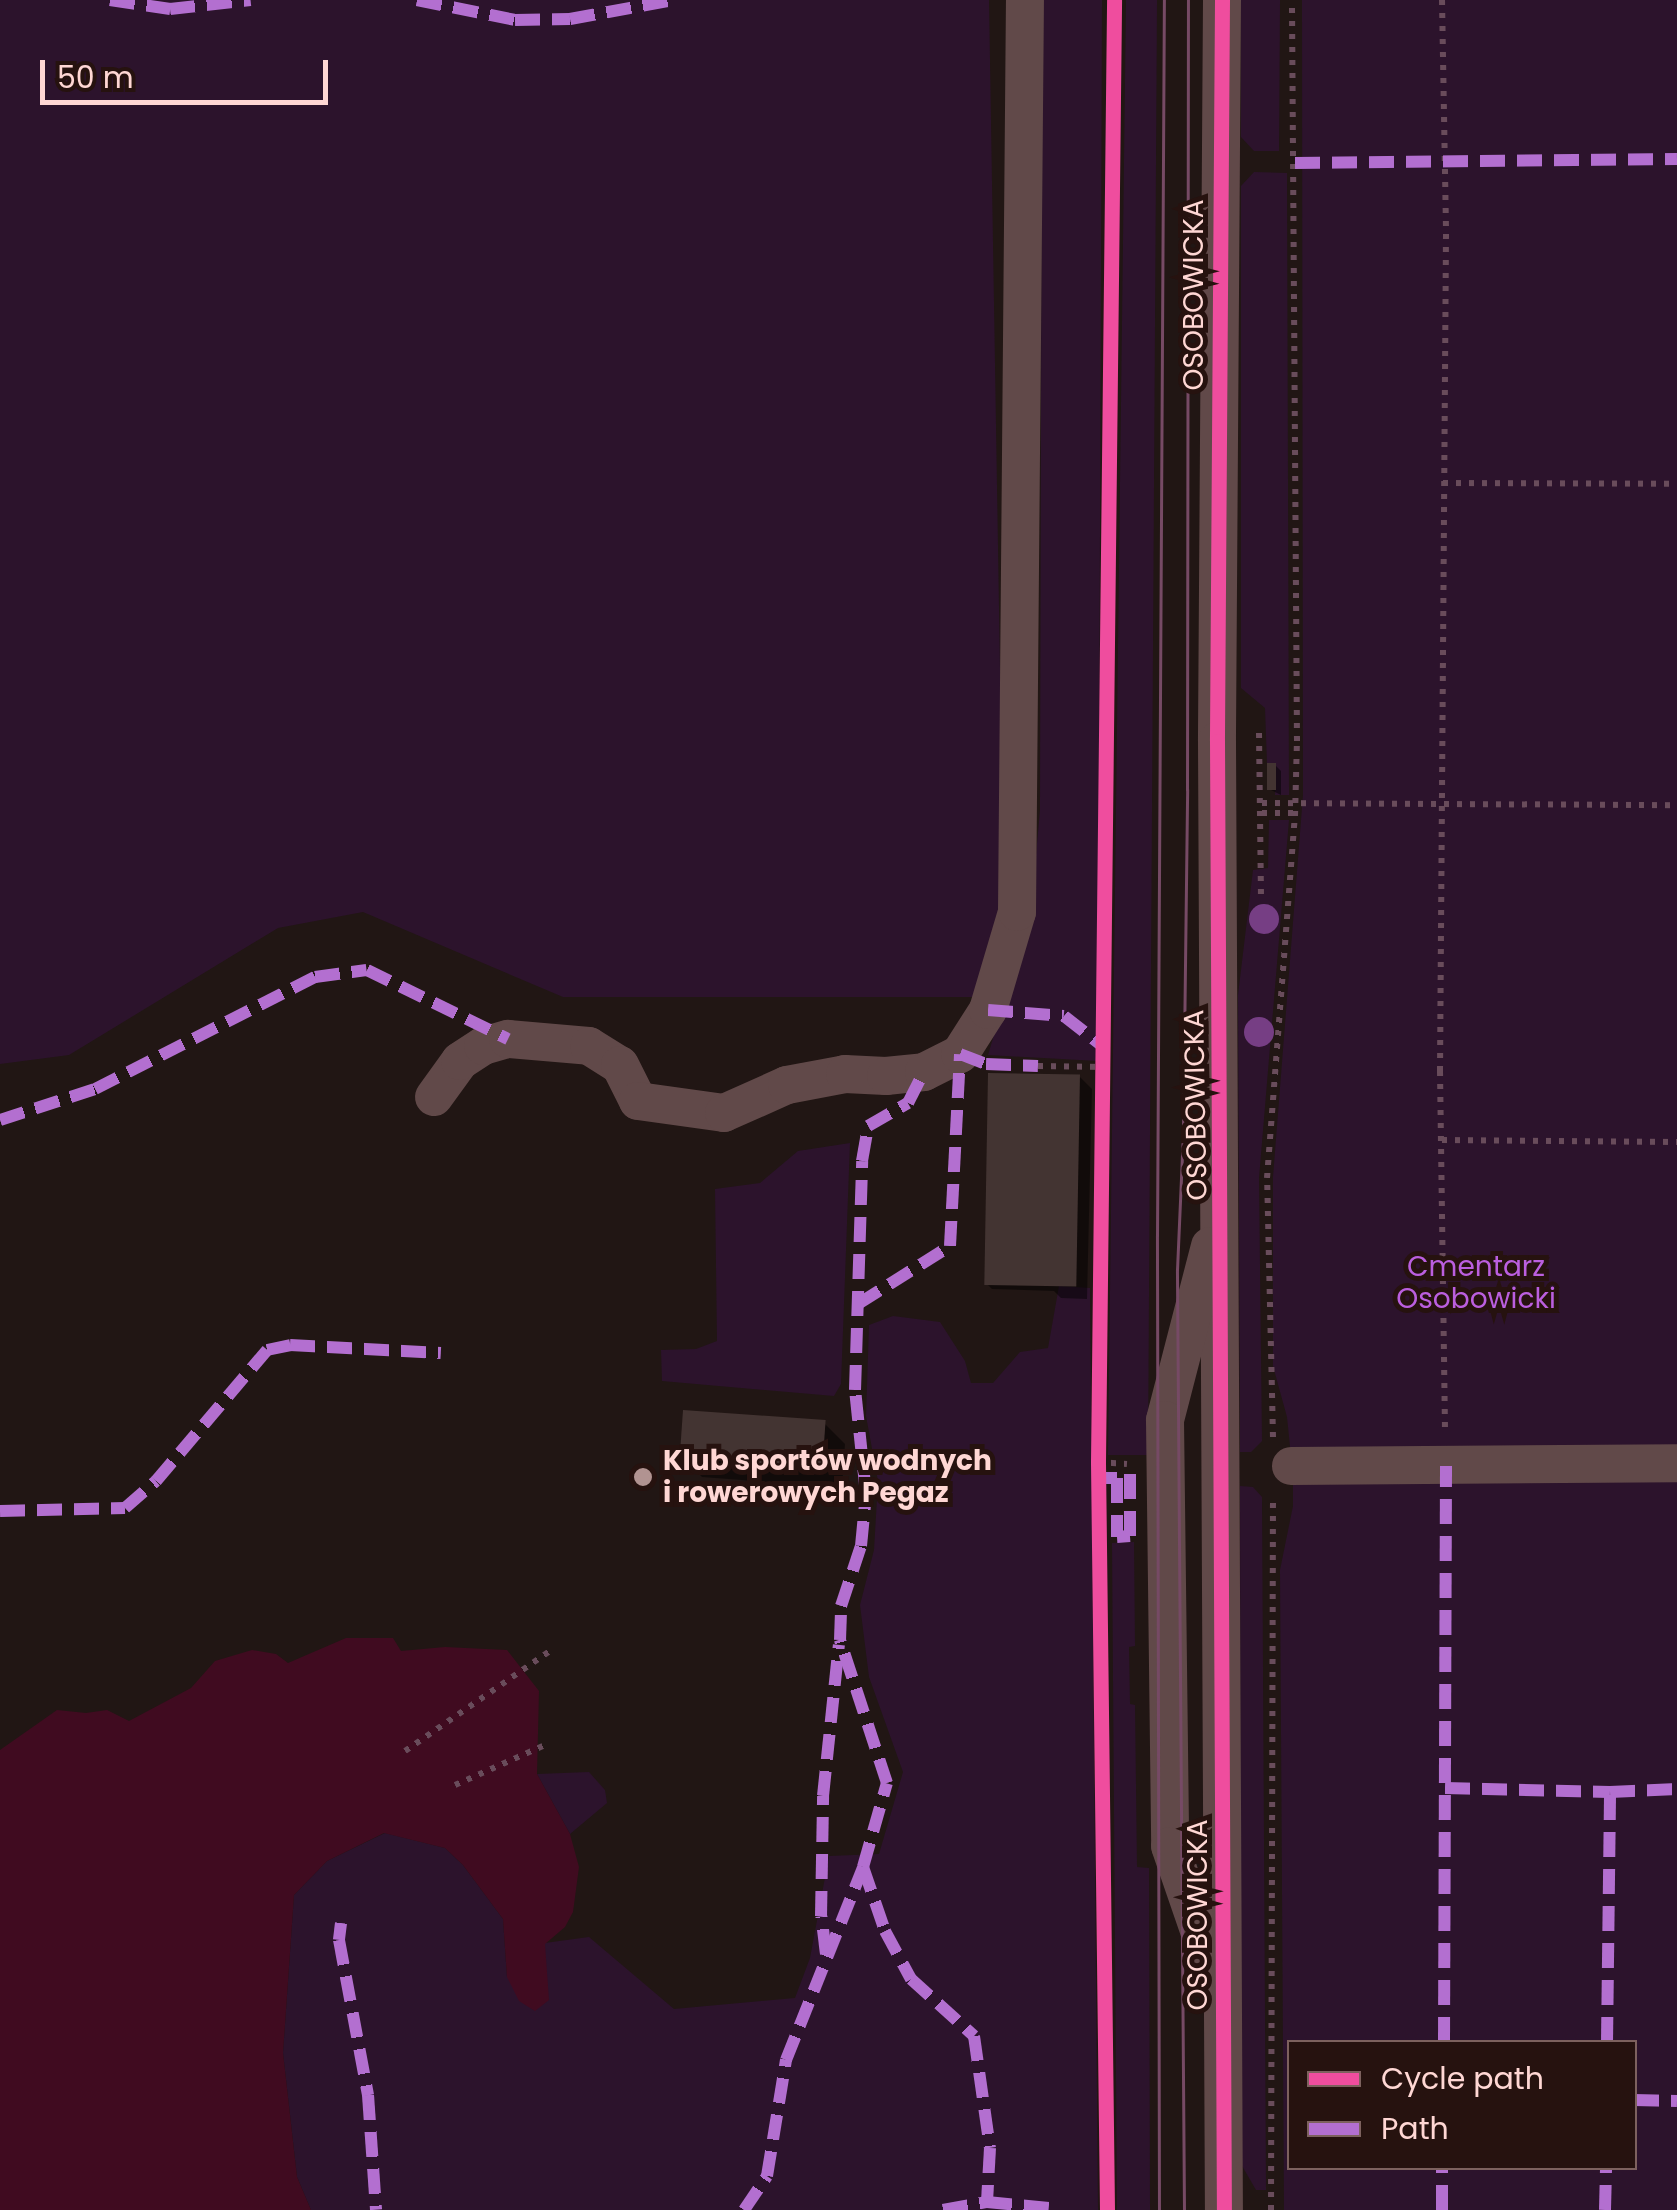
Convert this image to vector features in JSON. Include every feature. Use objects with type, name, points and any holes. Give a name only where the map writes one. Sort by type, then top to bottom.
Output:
[{"type":"street","points":[[434,1096],[460,1061],[483,1046],[508,1038],[589,1046],[620,1065],[638,1101],[724,1113],[787,1085],[845,1074],[886,1076],[924,1072],[960,1054],[988,1010],[1017,912],[1025,0]]},
{"type":"street","name":"OSOBOWICKA","points":[[1222,0],[1217,741],[1224,2210]]},
{"type":"street","points":[[1222,1200],[1165,1420],[1170,1846],[1222,1999]]},
{"type":"street","points":[[1279,1466],[1677,1463]]},
{"type":"path","points":[[1272,2210],[1279,1466],[1267,1178],[1296,808],[1292,0]]},
{"type":"path","points":[[1442,0],[1440,805],[1446,1466]]},
{"type":"path","points":[[1443,483],[1677,484]]},
{"type":"path","points":[[1258,720],[1262,897]]},
{"type":"path","points":[[1262,803],[1296,808]]},
{"type":"path","points":[[1262,812],[1440,805],[1677,805]]},
{"type":"path","points":[[1038,1066],[1105,1068]]},
{"type":"path","points":[[1442,1140],[1677,1142]]},
{"type":"path","points":[[1098,1462],[1126,1462]]},
{"type":"path","points":[[406,1751],[553,1649]]},
{"type":"path","points":[[455,1785],[543,1746]]},
{"type":"green space","points":[[0,0],[989,0],[1004,911],[979,997],[563,997],[363,912],[278,928],[69,1055],[0,1064]]},
{"type":"green space","points":[[1042,0],[1102,0],[1098,1061],[988,1055],[1031,911],[1040,810]]},
{"type":"green space","points":[[1126,0],[1157,0],[1148,1455],[1108,1455]]},
{"type":"green space","points":[[1241,0],[1280,0],[1279,151],[1254,151],[1241,137]]},
{"type":"green space","name":"Cmentarz Osobowicki","points":[[1302,0],[1677,0],[1677,2210],[1284,2210],[1280,1570],[1293,1506],[1293,1476],[1287,1417],[1273,1366],[1273,1177],[1303,795]]},
{"type":"green space","points":[[1254,172],[1287,173],[1289,795],[1275,795],[1276,763],[1267,763],[1265,708],[1241,688],[1241,186]]},
{"type":"green space","points":[[1269,820],[1289,820],[1259,1178],[1262,1441],[1251,1452],[1240,1452],[1238,995],[1253,870],[1268,868]]},
{"type":"green space","points":[[850,1143],[841,1384],[834,1396],[662,1381],[661,1350],[696,1349],[717,1341],[715,1189],[760,1183],[798,1151]]},
{"type":"green space","points":[[1059,1286],[1090,1288],[1098,2210],[311,2210],[297,2177],[283,2053],[294,1895],[327,1861],[385,1833],[445,1848],[463,1865],[503,1919],[507,1977],[545,1943],[589,1937],[674,2009],[795,1998],[810,1958],[829,1856],[879,1854],[903,1772],[869,1677],[860,1605],[874,1550],[878,1481],[866,1416],[869,1325],[893,1316],[940,1322],[965,1361],[971,1383],[993,1383],[1020,1352],[1048,1348]]},
{"type":"green space","points":[[1240,1486],[1253,1487],[1262,1497],[1266,2190],[1256,2190],[1241,2164]]},
{"type":"green space","points":[[1134,1542],[1135,1646],[1129,1647],[1130,1704],[1135,1705],[1137,1867],[1149,1868],[1150,2210],[1117,2210],[1112,1543]]},
{"type":"green space","points":[[589,1772],[605,1790],[607,1803],[570,1834],[537,1774]]},
{"type":"shaded area","points":[[346,1638],[393,1638],[401,1651],[445,1647],[507,1650],[539,1691],[537,1774],[570,1834],[579,1867],[573,1912],[565,1927],[545,1944],[549,2000],[535,2011],[519,2001],[507,1977],[503,1919],[463,1865],[445,1848],[384,1833],[327,1861],[294,1895],[283,2053],[297,2177],[311,2210],[0,2210],[0,1750],[57,1710],[107,1710],[129,1721],[191,1688],[215,1661],[252,1650],[276,1654],[288,1663]]},
{"type":"building","points":[[1267,763],[1276,763],[1276,790],[1267,790]]},
{"type":"building","points":[[988,1073],[1080,1075],[1076,1287],[984,1285]]},
{"type":"building","points":[[683,1410],[826,1420],[822,1468],[680,1458]]},
{"type":"tram line","points":[[1159,2210],[1157,1236],[1164,0]]},
{"type":"tram line","points":[[1184,2210],[1177,1270],[1183,1130],[1187,790],[1188,0]]},
{"type":"marked path","points":[[110,0],[170,9],[251,0]]},
{"type":"marked path","points":[[417,0],[515,20],[570,19],[674,0]]},
{"type":"marked path","points":[[1295,163],[1677,159]]},
{"type":"marked path","points":[[0,1120],[95,1089],[315,977],[367,970],[508,1039]]},
{"type":"marked path","points":[[988,1010],[1064,1016],[1105,1048]]},
{"type":"marked path","points":[[858,1304],[950,1246],[960,1054],[986,1064],[1038,1066]]},
{"type":"marked path","points":[[744,2210],[767,2176],[786,2060],[863,1867],[887,1783],[840,1640],[841,1606],[861,1546],[866,1494],[855,1390],[862,1161],[868,1126],[908,1103],[924,1072]]},
{"type":"marked path","points":[[0,1511],[125,1508],[156,1481],[267,1350],[290,1345],[441,1353]]},
{"type":"marked path","points":[[1444,2040],[1446,1466]]},
{"type":"marked path","points":[[1099,1478],[1117,1478],[1117,1537],[1130,1536],[1130,1470]]},
{"type":"marked path","points":[[826,1954],[821,1916],[823,1796],[839,1645]]},
{"type":"marked path","points":[[1445,1788],[1610,1792]]},
{"type":"marked path","points":[[1607,2040],[1610,1792],[1677,1789]]},
{"type":"marked path","points":[[863,1867],[885,1931],[911,1979],[974,2036],[990,2148],[987,2202]]},
{"type":"marked path","points":[[341,1923],[339,1940],[368,2095],[376,2210]]},
{"type":"marked path","points":[[1637,2100],[1677,2101]]},
{"type":"marked path","points":[[1442,2170],[1442,2210]]},
{"type":"marked path","points":[[1605,2210],[1606,2170]]},
{"type":"marked path","points":[[943,2210],[987,2202],[1049,2208]]},
{"type":"cycle path","points":[[1107,2210],[1098,1462],[1114,0]]},
{"type":"cycle path","points":[[1222,0],[1217,741],[1224,2210]]},
{"type":"place","name":"Klub sportów wodnych i rowerowych Pegaz","points":[[643,1477]]}]
